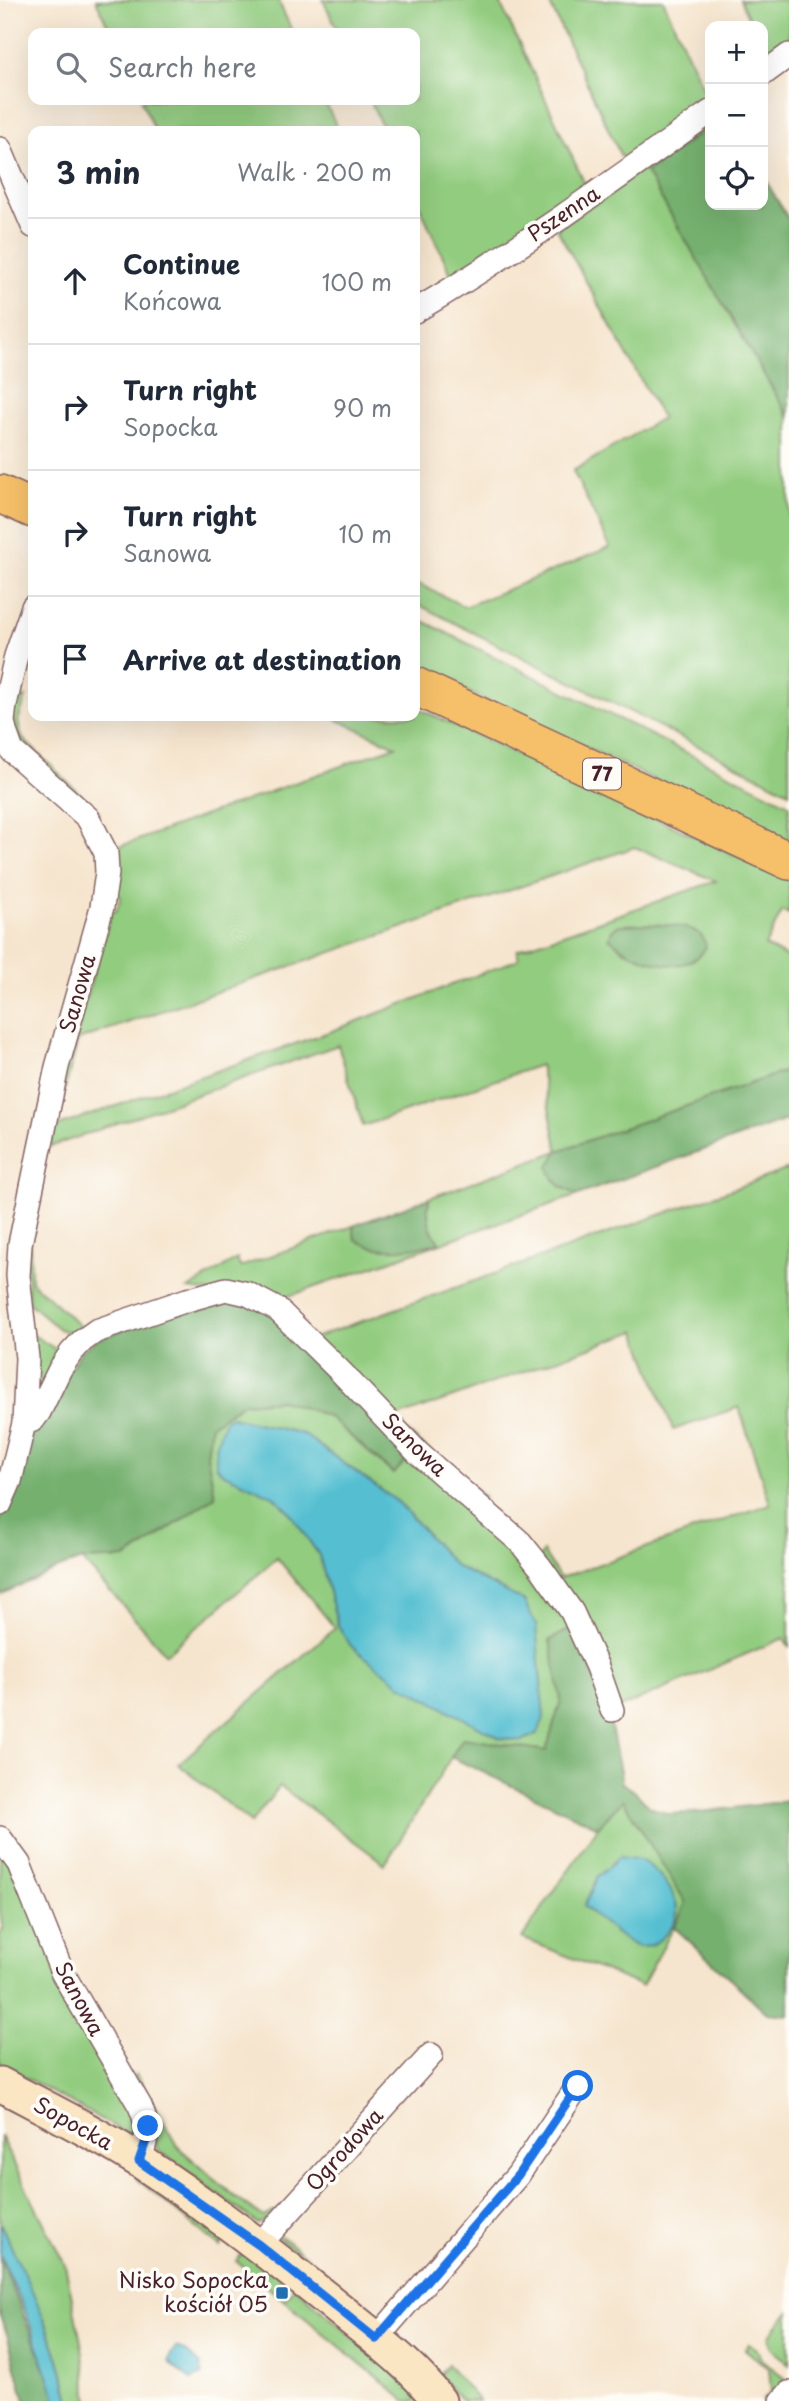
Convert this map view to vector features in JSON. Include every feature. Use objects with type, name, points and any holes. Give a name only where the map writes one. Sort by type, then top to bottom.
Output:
[{"type":"main road","name":"77","points":[[420,688],[789,861]]},
{"type":"street","points":[[768,70],[789,55]]},
{"type":"street","name":"Pszenna","points":[[420,308],[582,203],[705,116]]},
{"type":"street","points":[[0,149],[28,214]]},
{"type":"street","name":"Sanowa","points":[[0,1504],[10,1480],[24,1423],[27,1358],[18,1276],[20,1244],[57,1068],[102,907],[107,873],[107,853],[88,818],[12,751],[6,733],[3,722],[5,705],[16,656],[28,621]]},
{"type":"street","name":"Sanowa","points":[[24,1423],[33,1420],[39,1412],[71,1353],[96,1331],[226,1289],[248,1294],[278,1310],[418,1453],[520,1542],[572,1612],[597,1667],[612,1710]]},
{"type":"street","name":"Sanowa","points":[[0,1838],[19,1864],[62,1972],[140,2106],[148,2126],[139,2161]]},
{"type":"street","name":"Ogrodowa","points":[[259,2245],[431,2055]]},
{"type":"street","name":"Sopocka","points":[[0,2084],[139,2161],[259,2245],[376,2339],[432,2390],[439,2401]]},
{"type":"street","points":[[376,2339],[518,2175],[578,2086]]},
{"type":"street","points":[[782,2401],[789,2393]]},
{"type":"green space","points":[[96,0],[278,0],[291,28],[109,28]]},
{"type":"green space","points":[[323,0],[499,0],[589,193],[455,283],[420,207],[420,126],[382,126],[372,105],[420,105],[420,28],[337,28]]},
{"type":"green space","points":[[548,0],[663,0],[705,92],[705,107],[626,167]]},
{"type":"green space","points":[[740,0],[785,0],[789,9],[789,51],[769,64],[768,21],[750,21]]},
{"type":"green space","points":[[143,105],[326,105],[337,126],[153,126]]},
{"type":"green space","points":[[705,125],[705,130],[646,172],[789,417],[789,792],[420,606],[420,584],[465,607],[610,547],[573,471],[662,418],[557,229]]},
{"type":"green space","points":[[705,130],[705,210],[768,210],[768,184],[789,220],[789,417],[646,172]]},
{"type":"green space","points":[[420,620],[789,804],[789,843],[420,669]]},
{"type":"green space","points":[[26,697],[18,721],[22,738],[99,812],[94,816],[52,779],[26,750],[17,735],[11,718],[10,701]]},
{"type":"green space","points":[[420,709],[789,880],[789,914],[782,911],[765,946],[789,958],[789,1070],[558,1151],[540,1065],[363,1126],[338,1045],[50,1147],[55,1127],[332,1031],[519,959],[517,950],[716,881],[635,847],[78,1040],[64,1093],[59,1089],[112,911],[116,911],[121,897],[113,894],[110,850],[396,746],[340,721],[420,721]],"holes":[[[656,925],[691,931],[643,958],[624,951],[610,938]]]},
{"type":"green space","points":[[619,925],[686,928],[702,936],[706,947],[697,957],[685,963],[659,963],[631,953],[609,938],[612,930]]},
{"type":"green space","points":[[789,1070],[789,1119],[578,1195],[559,1185],[553,1177],[549,1166],[558,1151]]},
{"type":"green space","points":[[558,1151],[561,1187],[578,1195],[278,1300],[188,1289],[237,1259],[240,1267],[353,1226],[355,1239],[439,1243],[429,1222],[429,1198]]},
{"type":"green space","points":[[789,1169],[789,1648],[784,1638],[618,1709],[594,1640],[539,1558],[543,1552],[560,1578],[770,1504],[739,1407],[673,1430],[636,1331],[392,1419],[314,1338]]},
{"type":"green space","points":[[429,1198],[429,1222],[440,1243],[385,1249],[374,1248],[355,1239],[353,1226]]},
{"type":"green space","points":[[30,1246],[31,1281],[84,1330],[73,1334],[59,1329],[29,1303],[25,1255]]},
{"type":"green space","points":[[218,1295],[269,1311],[412,1453],[394,1474],[328,1416],[281,1400],[243,1403],[211,1425],[207,1456],[215,1496],[127,1558],[82,1560],[0,1595],[0,1521],[13,1492],[31,1434],[80,1352],[98,1339]]},
{"type":"green space","points":[[30,1333],[65,1355],[35,1410]]},
{"type":"green space","points":[[281,1400],[328,1416],[393,1474],[412,1453],[512,1542],[574,1627],[550,1640],[561,1700],[546,1751],[463,1738],[385,1864],[280,1786],[251,1823],[178,1764],[335,1628],[277,1558],[166,1654],[82,1560],[128,1558],[215,1496],[207,1456],[211,1425],[243,1403]],"holes":[[[231,1417],[303,1434],[399,1503],[455,1566],[524,1601],[338,1625],[319,1555],[288,1510],[273,1496]]]},
{"type":"green space","points":[[395,1422],[485,1497],[479,1499]]},
{"type":"green space","points":[[574,1627],[608,1711],[622,1783],[650,1807],[668,1814],[692,1813],[789,1801],[789,2015],[767,2013],[674,1927],[686,1903],[623,1800],[598,1827],[451,1757],[463,1738],[546,1751],[561,1700],[550,1640]]},
{"type":"green space","points":[[623,1800],[687,1903],[642,1986],[522,1938],[598,1827]]},
{"type":"green space","points":[[0,1845],[140,2123],[135,2138],[0,2064],[0,1933],[3,1932],[0,1911]]},
{"type":"green space","points":[[136,2074],[177,2146],[235,2197],[263,2217],[280,2209],[274,2217],[258,2224],[157,2149],[133,2076]]},
{"type":"green space","points":[[0,2136],[65,2265],[82,2347],[89,2401],[70,2401],[47,2325],[0,2223]]},
{"type":"green space","points":[[143,2173],[225,2237],[220,2247],[137,2179]]},
{"type":"green space","points":[[281,2236],[384,2320],[383,2323],[277,2237]]},
{"type":"green space","points":[[250,2251],[282,2277],[273,2290],[285,2299],[295,2287],[426,2401],[406,2401],[236,2261]]},
{"type":"green space","points":[[0,2257],[57,2401],[25,2401],[0,2316]]},
{"type":"green space","points":[[789,2312],[789,2364],[770,2344],[770,2339],[775,2328]]},
{"type":"green space","points":[[749,2344],[758,2351],[761,2359],[786,2379],[786,2389],[776,2401],[763,2401],[771,2391],[769,2369],[745,2349]]},
{"type":"green space","points":[[448,2365],[479,2401],[462,2401],[439,2375]]},
{"type":"water","points":[[231,1417],[303,1434],[399,1503],[455,1566],[524,1601],[536,1625],[544,1718],[538,1733],[522,1741],[500,1738],[401,1685],[351,1646],[338,1625],[319,1555],[288,1510],[273,1496],[222,1473],[216,1465],[216,1447],[225,1419]]},
{"type":"water","points":[[619,1857],[643,1862],[664,1880],[674,1896],[677,1912],[673,1925],[663,1937],[643,1947],[631,1944],[584,1906],[597,1878]]},
{"type":"water","points":[[0,2223],[49,2332],[70,2401],[57,2401],[26,2313],[0,2254]]},
{"type":"water","points":[[176,2347],[184,2350],[201,2365],[202,2375],[191,2380],[169,2362]]},
{"type":"place","name":"Nisko Sopocka kościół 05","points":[[282,2293]]},
{"type":"route","points":[[148,2126],[139,2161],[259,2245],[376,2339],[518,2175],[578,2086]]}]
